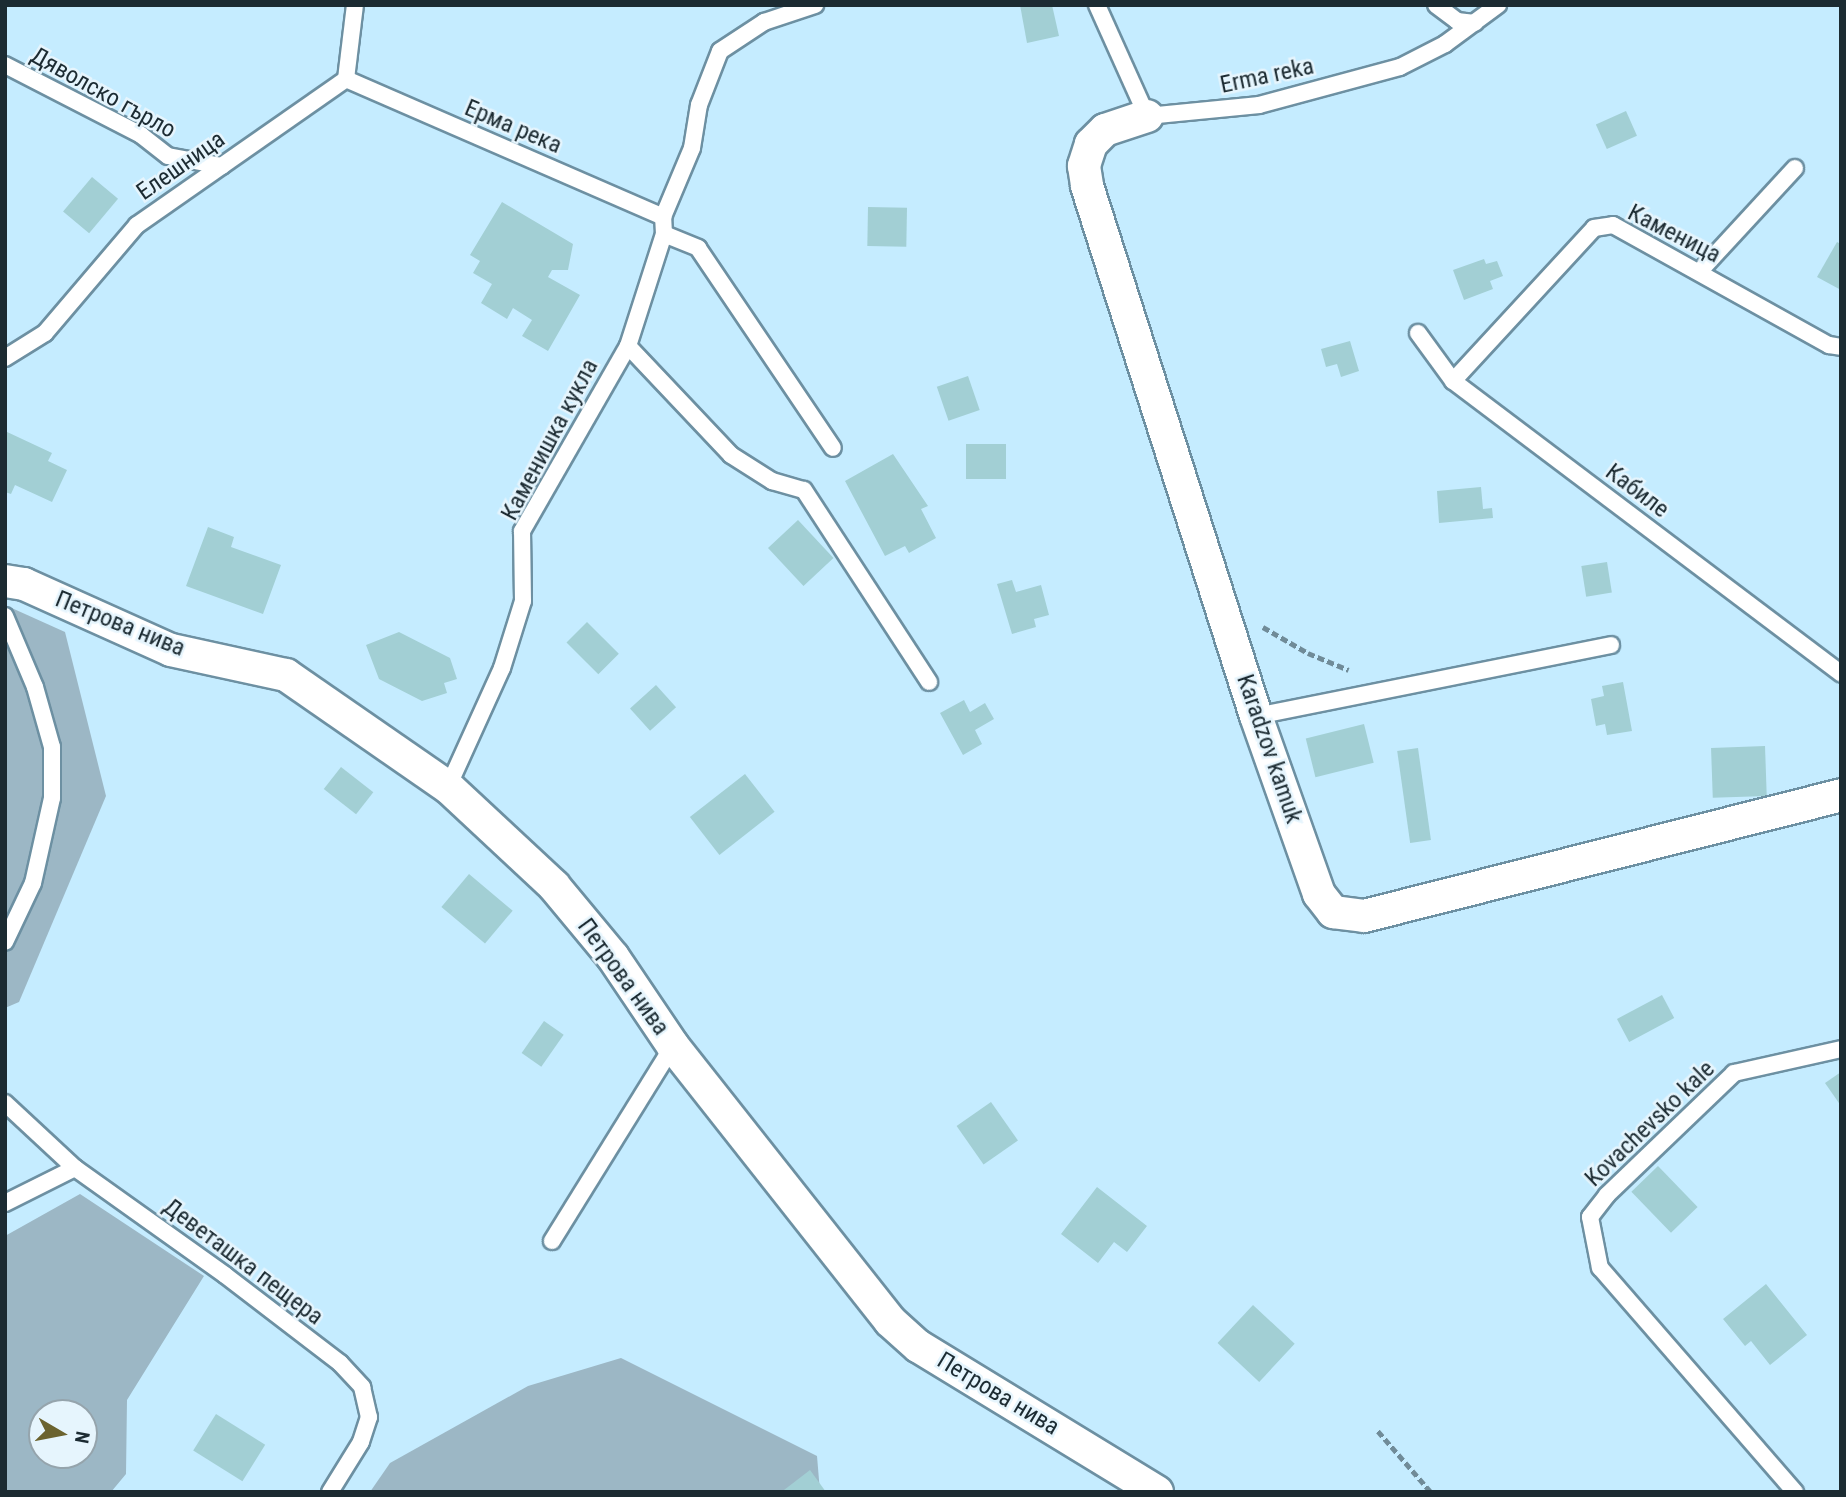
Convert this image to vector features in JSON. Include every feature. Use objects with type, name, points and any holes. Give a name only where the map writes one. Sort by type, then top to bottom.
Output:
[{"type":"street","name":"Karadzov kamuk","points":[[1147,116],[1105,130],[1091,144],[1086,176],[1256,716],[1319,894],[1333,912],[1364,916],[1841,795]]},
{"type":"street","name":"Петрова нива","points":[[5,581],[24,584],[171,650],[286,675],[449,787],[554,886],[613,957],[673,1046],[890,1321],[918,1346],[1157,1492]]},
{"type":"lane","points":[[346,79],[355,5]]},
{"type":"lane","points":[[815,5],[764,22],[720,51],[699,104],[692,148],[663,217],[664,234],[698,248],[833,447]]},
{"type":"lane","points":[[1097,5],[1147,116]]},
{"type":"lane","points":[[1436,5],[1457,21],[1475,23]]},
{"type":"lane","name":"Erma reka","points":[[1147,116],[1259,105],[1400,67],[1445,44],[1498,5]]},
{"type":"lane","name":"Дяволско гърло","points":[[5,65],[141,135],[168,156],[222,166]]},
{"type":"lane","name":"Елешница","points":[[5,358],[45,333],[137,225],[346,79]]},
{"type":"lane","name":"Ерма река","points":[[346,79],[663,217]]},
{"type":"lane","points":[[1700,271],[1795,168]]},
{"type":"lane","name":"Каменица","points":[[1453,380],[1594,228],[1613,225],[1628,230],[1829,345],[1841,347]]},
{"type":"lane","name":"Каменишка кукла","points":[[449,787],[502,668],[523,601],[522,531],[628,346],[664,234]]},
{"type":"lane","name":"Кабиле","points":[[1418,333],[1453,380],[1841,673]]},
{"type":"lane","points":[[628,346],[731,454],[772,481],[804,490],[929,682]]},
{"type":"lane","points":[[5,616],[35,687],[52,747],[52,798],[33,883],[5,942]]},
{"type":"lane","points":[[1256,716],[1611,645]]},
{"type":"lane","points":[[552,1241],[673,1046]]},
{"type":"lane","name":"Kovachevsko kale","points":[[1795,1492],[1600,1268],[1590,1217],[1606,1195],[1734,1073],[1841,1049]]},
{"type":"lane","name":"Деветашка пещера","points":[[5,1103],[75,1168],[225,1275],[340,1363],[362,1387],[369,1417],[361,1442],[330,1492]]},
{"type":"lane","points":[[5,1202],[75,1168]]},
{"type":"path","points":[[1221,604],[1308,653],[1361,675]]},
{"type":"path","points":[[1378,1431],[1431,1492]]},
{"type":"shaded area","points":[[5,605],[65,632],[106,796],[19,1002],[5,1008]]},
{"type":"shaded area","points":[[80,1194],[204,1276],[127,1400],[126,1474],[111,1492],[5,1492],[5,1236]]},
{"type":"shaded area","points":[[621,1358],[817,1456],[820,1492],[370,1492],[390,1463],[528,1386]]},
{"type":"building","points":[[1020,5],[1052,5],[1059,36],[1027,43]]},
{"type":"building","points":[[1626,111],[1637,136],[1607,149],[1596,124]]},
{"type":"building","points":[[92,177],[118,199],[89,233],[63,211]]},
{"type":"building","points":[[502,202],[573,244],[568,270],[552,270],[548,277],[580,295],[548,351],[522,336],[532,320],[513,308],[507,319],[481,303],[492,284],[473,273],[480,261],[470,255]]},
{"type":"building","points":[[868,207],[907,208],[906,247],[867,246]]},
{"type":"building","points":[[1837,242],[1841,244],[1841,290],[1817,277]]},
{"type":"building","points":[[1484,259],[1486,264],[1497,261],[1503,276],[1490,281],[1493,289],[1464,300],[1453,270]]},
{"type":"building","points":[[1350,341],[1359,371],[1341,377],[1337,364],[1326,367],[1321,349]]},
{"type":"building","points":[[968,376],[980,410],[949,421],[937,387]]},
{"type":"building","points":[[5,431],[52,453],[48,461],[67,470],[52,502],[15,485],[11,494],[5,492]]},
{"type":"building","points":[[966,444],[1006,444],[1006,479],[966,479]]},
{"type":"building","points":[[893,454],[928,506],[921,509],[936,538],[909,553],[905,546],[885,556],[845,481]]},
{"type":"building","points":[[1481,487],[1483,509],[1492,508],[1493,518],[1439,523],[1437,491]]},
{"type":"building","points":[[798,520],[833,558],[803,586],[768,548]]},
{"type":"building","points":[[208,527],[234,537],[231,547],[281,565],[263,614],[186,586]]},
{"type":"building","points":[[1607,562],[1612,593],[1586,597],[1581,566]]},
{"type":"building","points":[[1012,580],[1016,592],[1041,585],[1049,615],[1034,619],[1036,627],[1012,634],[997,584]]},
{"type":"building","points":[[587,622],[619,654],[598,674],[566,643]]},
{"type":"building","points":[[399,632],[450,658],[457,679],[444,683],[447,693],[422,701],[379,679],[366,645]]},
{"type":"building","points":[[1623,682],[1632,731],[1607,735],[1605,724],[1596,726],[1591,699],[1604,696],[1602,686]]},
{"type":"building","points":[[656,685],[676,707],[650,731],[630,708]]},
{"type":"building","points":[[964,700],[970,712],[985,703],[994,719],[975,730],[982,744],[963,755],[940,713]]},
{"type":"building","points":[[1364,724],[1374,763],[1315,777],[1306,739]]},
{"type":"building","points":[[1765,746],[1767,796],[1713,798],[1711,748]]},
{"type":"building","points":[[1418,748],[1431,840],[1410,843],[1397,751]]},
{"type":"building","points":[[341,767],[373,792],[356,814],[324,789]]},
{"type":"building","points":[[745,774],[775,812],[719,855],[690,817]]},
{"type":"building","points":[[469,874],[513,911],[485,944],[441,907]]},
{"type":"building","points":[[1662,995],[1674,1018],[1629,1042],[1617,1019]]},
{"type":"building","points":[[544,1021],[564,1035],[541,1067],[522,1053]]},
{"type":"building","points":[[1841,1072],[1841,1106],[1825,1083]]},
{"type":"building","points":[[991,1102],[1018,1141],[984,1165],[957,1126]]},
{"type":"building","points":[[1658,1166],[1698,1207],[1671,1233],[1631,1192]]},
{"type":"building","points":[[1097,1187],[1147,1226],[1127,1252],[1114,1242],[1098,1263],[1061,1234]]},
{"type":"building","points":[[1766,1284],[1807,1335],[1770,1365],[1751,1341],[1745,1346],[1723,1319]]},
{"type":"building","points":[[1253,1305],[1295,1344],[1259,1382],[1218,1343]]},
{"type":"building","points":[[216,1414],[265,1445],[242,1481],[193,1450]]},
{"type":"building","points":[[810,1470],[826,1492],[785,1492],[784,1490]]}]
